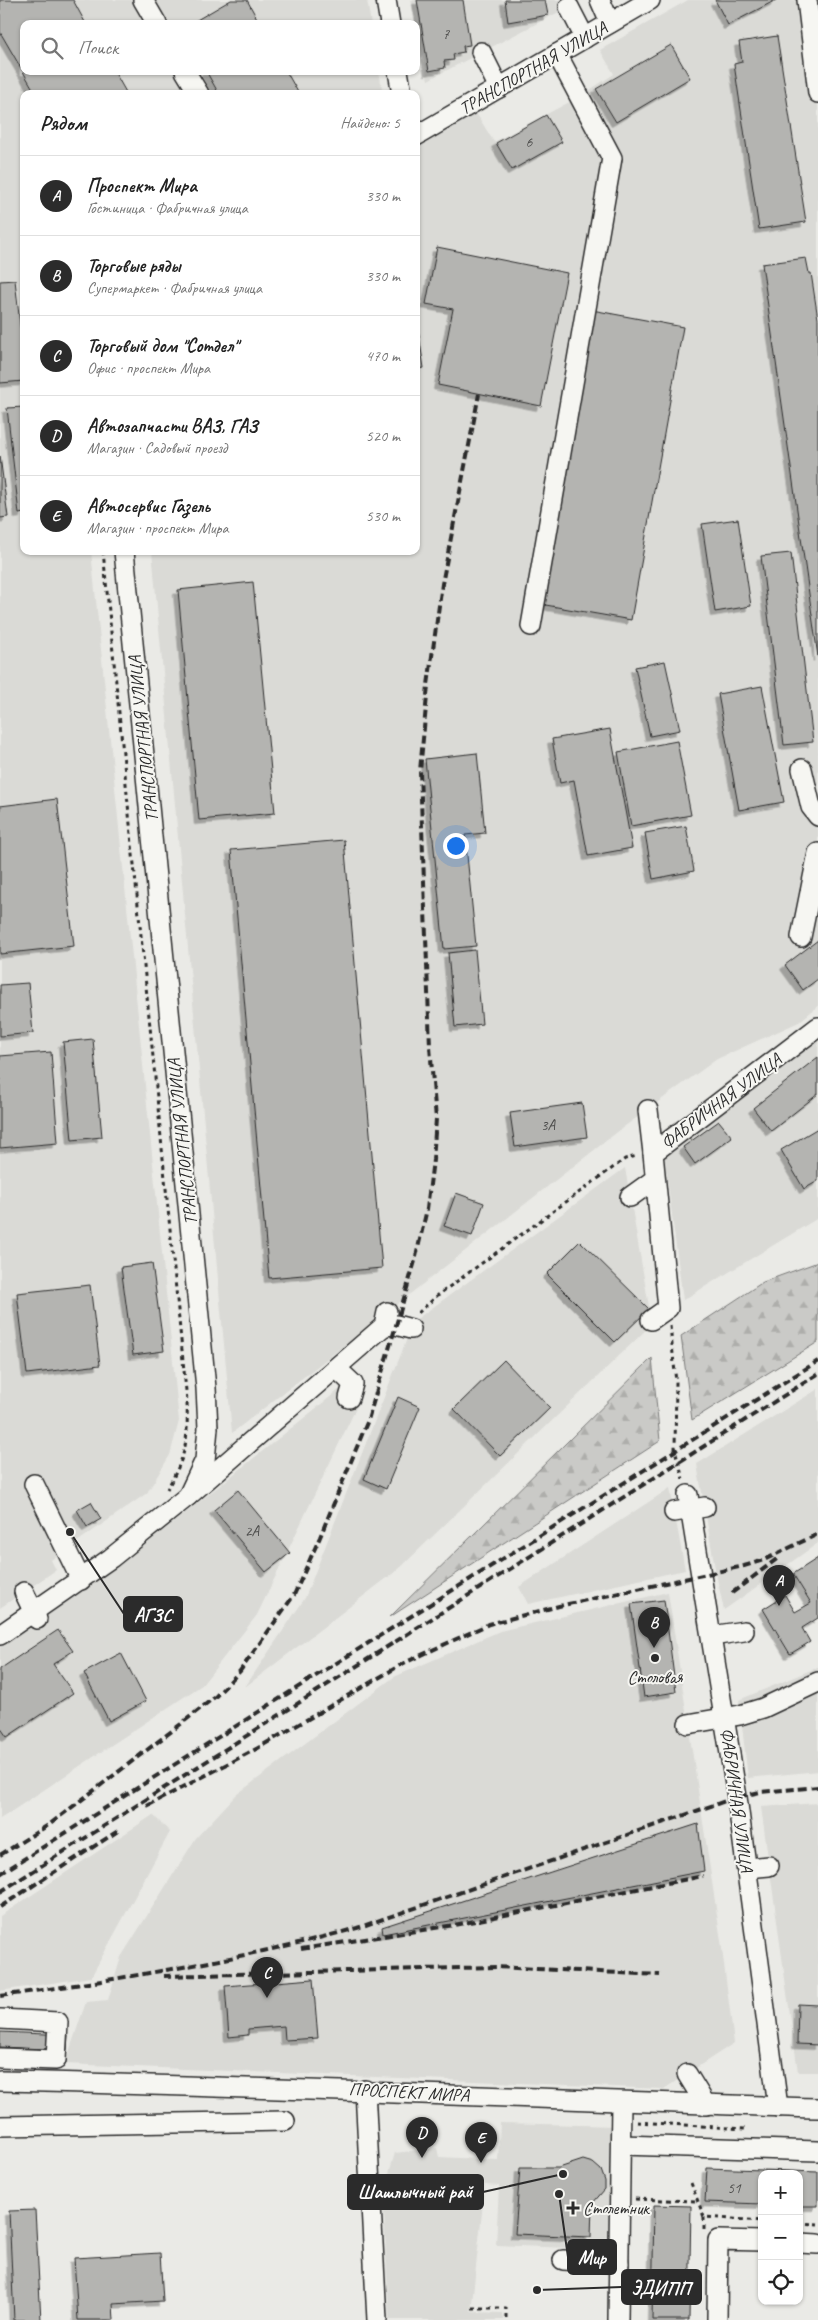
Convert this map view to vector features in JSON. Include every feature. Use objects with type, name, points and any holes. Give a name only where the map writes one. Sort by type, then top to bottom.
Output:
[{"type":"street","points":[[143,0],[155,20]]},
{"type":"street","points":[[386,0],[389,20]]},
{"type":"street","points":[[600,0],[614,21]]},
{"type":"street","points":[[614,21],[618,0]]},
{"type":"street","name":"ТРАНСПОРТНАЯ УЛИЦА","points":[[420,134],[650,0]]},
{"type":"street","points":[[806,0],[818,92]]},
{"type":"street","points":[[569,7],[584,38]]},
{"type":"street","points":[[481,52],[499,88]]},
{"type":"street","points":[[530,626],[612,158],[557,54]]},
{"type":"street","points":[[188,75],[197,90]]},
{"type":"street","points":[[399,75],[401,90]]},
{"type":"street","name":"ТРАНСПОРТНАЯ УЛИЦА","points":[[0,1635],[36,1615],[188,1496],[205,1460],[208,1428],[206,1388],[124,555]]},
{"type":"street","points":[[802,769],[811,807],[818,816]]},
{"type":"street","points":[[801,937],[818,853]]},
{"type":"street","name":"ФАБРИЧНАЯ УЛИЦА","points":[[673,1302],[653,1153],[809,1028]]},
{"type":"street","points":[[648,1110],[653,1153]]},
{"type":"street","points":[[630,1197],[655,1179]]},
{"type":"street","points":[[651,1320],[673,1302]]},
{"type":"street","points":[[188,1496],[336,1368],[385,1319],[409,1329]]},
{"type":"street","points":[[336,1368],[353,1384],[349,1398]]},
{"type":"street","points":[[34,1484],[81,1580]]},
{"type":"street","name":"ФАБРИЧНАЯ УЛИЦА","points":[[689,1506],[725,1719],[747,1868],[778,2106]]},
{"type":"street","points":[[24,1592],[36,1615]]},
{"type":"street","points":[[712,1636],[744,1631]]},
{"type":"street","points":[[688,1724],[725,1719],[763,1708],[818,1682]]},
{"type":"street","points":[[747,1868],[769,1866]]},
{"type":"street","points":[[0,2019],[58,2022],[56,2060],[0,2058]]},
{"type":"street","points":[[687,2074],[706,2105]]},
{"type":"street","name":"ПРОСПЕКТ МИРА","points":[[0,2081],[211,2078],[365,2090],[621,2102],[818,2108]]},
{"type":"street","points":[[365,2090],[377,2320]]},
{"type":"street","points":[[618,2320],[621,2102]]},
{"type":"street","points":[[0,2126],[285,2121]]},
{"type":"street","points":[[621,2145],[818,2151]]},
{"type":"street","points":[[717,2320],[718,2240],[758,2241]]},
{"type":"street","points":[[803,2243],[818,2244]]},
{"type":"street","points":[[563,2260],[619,2263]]},
{"type":"path","points":[[103,555],[187,1401],[188,1439],[180,1467],[166,1490]]},
{"type":"path","points":[[409,1329],[414,1316],[438,1295],[624,1159],[653,1153]]},
{"type":"path","points":[[673,1302],[676,1382],[675,1450],[689,1506]]},
{"type":"path","points":[[692,2184],[704,2217]]},
{"type":"path","points":[[634,2209],[634,2199],[697,2201]]},
{"type":"path","points":[[803,2223],[818,2224]]},
{"type":"path","points":[[472,2308],[506,2308],[506,2320]]},
{"type":"shaded area","points":[[0,0],[367,0],[370,20],[20,20],[20,75],[380,75],[382,90],[20,90],[20,555],[91,555],[179,1421],[170,1455],[147,1493],[51,1560],[56,1570],[0,1608]]},
{"type":"shaded area","points":[[411,0],[582,0],[428,80],[420,42],[420,20],[415,20]]},
{"type":"shaded area","points":[[688,0],[818,0],[818,1006],[799,1022],[717,1059],[625,1126],[232,1433],[152,555],[420,555],[420,147],[476,113],[494,142],[579,97],[614,74],[600,50]]},
{"type":"shaded area","points":[[818,1037],[818,1218],[683,1300],[664,1154]]},
{"type":"shaded area","points":[[625,1168],[652,1324],[400,1568],[245,1687],[305,1598],[414,1321]]},
{"type":"shaded area","points":[[340,1389],[357,1406],[257,1615],[202,1685],[0,1819],[0,1645],[154,1538]]},
{"type":"shaded area","points":[[818,1389],[818,1543],[724,1610],[697,1464]]},
{"type":"shaded area","points":[[670,1488],[685,1570],[528,1604],[519,1587]]},
{"type":"shaded area","points":[[668,1592],[721,1941],[734,2043],[664,2089],[65,2064],[86,2002],[108,2000],[121,1957],[196,1838],[236,1795],[394,1677],[500,1631]]},
{"type":"shaded area","points":[[818,1667],[818,1771],[748,1778],[739,1700]]},
{"type":"shaded area","points":[[818,1803],[818,2072],[798,2072],[761,1807]]},
{"type":"shaded area","points":[[153,1815],[170,1832],[91,1977],[0,1991],[0,1916]]},
{"type":"shaded area","points":[[500,2123],[618,2126],[615,2250],[496,2245],[499,2186],[485,2185],[471,2312],[503,2313],[504,2320],[389,2320],[383,2193],[395,2153],[437,2148],[439,2157],[498,2160]]},
{"type":"green space","points":[[818,1262],[818,1342],[692,1420],[681,1336],[763,1282]]},
{"type":"green space","points":[[652,1358],[660,1441],[390,1617]]},
{"type":"building","points":[[0,0],[73,0],[84,20],[20,20],[20,66],[0,32]]},
{"type":"building","points":[[231,0],[247,0],[258,20],[197,20]]},
{"type":"building","points":[[417,0],[463,0],[470,45],[463,46],[464,52],[453,54],[454,60],[444,61],[445,68],[429,71]]},
{"type":"building","points":[[505,0],[545,0],[548,15],[508,22]]},
{"type":"building","points":[[715,0],[776,0],[728,25]]},
{"type":"building","points":[[777,36],[806,222],[759,229],[734,64],[742,62],[739,42]]},
{"type":"building","points":[[671,45],[690,78],[616,122],[596,89]]},
{"type":"building","points":[[25,75],[116,75],[125,90],[34,90]]},
{"type":"building","points":[[208,75],[288,75],[297,90],[217,90]]},
{"type":"building","points":[[546,115],[562,142],[512,170],[496,143]]},
{"type":"building","points":[[437,247],[567,273],[541,406],[438,385],[453,309],[426,304]]},
{"type":"building","points":[[806,258],[809,273],[811,273],[818,319],[818,657],[762,264]]},
{"type":"building","points":[[15,280],[20,324],[20,381],[0,383],[0,281]]},
{"type":"building","points":[[592,310],[683,327],[631,620],[540,604]]},
{"type":"building","points":[[420,342],[424,368],[420,368]]},
{"type":"building","points":[[20,407],[19,514],[7,408]]},
{"type":"building","points":[[0,456],[8,517],[0,518]]},
{"type":"building","points":[[738,519],[751,606],[715,612],[702,524]]},
{"type":"building","points":[[791,553],[813,742],[784,745],[761,556]]},
{"type":"building","points":[[253,582],[275,813],[199,820],[178,590]]},
{"type":"building","points":[[665,661],[680,730],[650,736],[635,667]]},
{"type":"building","points":[[762,686],[784,802],[739,810],[718,694]]},
{"type":"building","points":[[610,729],[632,848],[588,856],[574,780],[560,783],[552,739]]},
{"type":"building","points":[[677,741],[691,815],[631,826],[618,752]]},
{"type":"building","points":[[477,753],[485,833],[465,835],[476,946],[444,949],[425,759]]},
{"type":"building","points":[[57,799],[74,946],[0,954],[0,806]]},
{"type":"building","points":[[686,826],[694,871],[653,879],[645,833]]},
{"type":"building","points":[[344,840],[382,1268],[269,1278],[231,850]]},
{"type":"building","points":[[818,940],[818,979],[803,990],[785,965]]},
{"type":"building","points":[[475,950],[482,1024],[455,1027],[448,953]]},
{"type":"building","points":[[28,983],[33,1033],[0,1036],[0,985]]},
{"type":"building","points":[[93,1039],[102,1137],[72,1140],[63,1042]]},
{"type":"building","points":[[51,1052],[58,1143],[0,1148],[0,1056]]},
{"type":"building","points":[[818,1057],[818,1094],[771,1131],[753,1108]]},
{"type":"building","points":[[582,1103],[587,1137],[515,1147],[510,1113]]},
{"type":"building","points":[[719,1121],[732,1137],[695,1164],[683,1147]]},
{"type":"building","points":[[818,1128],[818,1181],[804,1189],[781,1150]]},
{"type":"building","points":[[456,1193],[484,1203],[472,1236],[444,1226]]},
{"type":"building","points":[[580,1241],[649,1309],[615,1342],[547,1274]]},
{"type":"building","points":[[152,1263],[164,1351],[133,1355],[121,1267]]},
{"type":"building","points":[[90,1285],[100,1365],[27,1374],[17,1293]]},
{"type":"building","points":[[504,1360],[550,1408],[500,1456],[454,1409]]},
{"type":"building","points":[[398,1397],[420,1407],[386,1489],[364,1479]]},
{"type":"building","points":[[238,1490],[290,1553],[266,1572],[214,1510]]},
{"type":"building","points":[[91,1502],[101,1519],[87,1527],[77,1510]]},
{"type":"building","points":[[818,1558],[818,1618],[802,1628],[810,1642],[790,1654],[763,1609],[785,1595],[795,1612],[811,1603],[793,1574]]},
{"type":"building","points":[[664,1600],[676,1692],[644,1697],[631,1604]]},
{"type":"building","points":[[58,1630],[73,1651],[53,1664],[73,1693],[7,1737],[0,1727],[0,1669]]},
{"type":"building","points":[[121,1653],[146,1701],[109,1721],[84,1673]]},
{"type":"building","points":[[698,1824],[704,1871],[383,1934],[382,1927]]},
{"type":"building","points":[[313,1979],[318,2038],[285,2040],[284,2026],[248,2029],[248,2035],[229,2037],[225,1986]]},
{"type":"building","points":[[798,2004],[818,2005],[818,2045],[797,2044]]},
{"type":"building","points":[[0,2032],[68,2035],[67,2050],[0,2047]]},
{"type":"building","points":[[583,2160],[593,2163],[601,2170],[605,2181],[605,2189],[592,2204],[591,2237],[515,2234],[520,2168],[559,2168]]},
{"type":"building","points":[[707,2168],[762,2170],[758,2170],[758,2204],[705,2202]]},
{"type":"building","points":[[803,2171],[818,2172],[818,2206],[803,2206]]},
{"type":"building","points":[[654,2205],[691,2206],[689,2320],[652,2320]]},
{"type":"building","points":[[35,2210],[41,2320],[14,2320],[9,2211]]},
{"type":"building","points":[[160,2253],[163,2301],[113,2304],[114,2320],[78,2320],[74,2258]]},
{"type":"railway","points":[[0,1855],[50,1824],[181,1724],[216,1696],[240,1671],[294,1595],[368,1420],[415,1261],[427,1209],[433,1160],[436,1119],[430,1047],[420,771],[428,685],[442,584],[479,394]]},
{"type":"railway","points":[[0,1874],[818,1361]]},
{"type":"railway","points":[[0,1892],[818,1374]]},
{"type":"railway","points":[[147,1806],[258,1748],[404,1663],[489,1624],[559,1606],[744,1566],[764,1560],[818,1534]]},
{"type":"railway","points":[[732,1593],[778,1558]]},
{"type":"railway","points":[[0,1996],[180,1968],[269,1950],[357,1928],[737,1797],[760,1792],[818,1787]]},
{"type":"railway","points":[[0,1907],[118,1831]]},
{"type":"railway","points":[[301,1949],[454,1925],[703,1876]]},
{"type":"railway","points":[[164,1976],[496,1967],[660,1975]]},
{"type":"place","name":"АГЗС","points":[[70,1532]]},
{"type":"place","name":"Проспект Мира","points":[[779,1606]]},
{"type":"place","name":"Торговые ряды","points":[[654,1648]]},
{"type":"place","name":"Столовая","points":[[655,1658]]},
{"type":"place","name":"Торговый дом \"Сотдел\"","points":[[267,1998]]},
{"type":"place","name":"Автозапчасти ВАЗ, ГАЗ","points":[[422,2158]]},
{"type":"place","name":"Автосервис Газель","points":[[481,2163]]},
{"type":"place","name":"Шашлычный рай","points":[[563,2174]]},
{"type":"place","name":"Мир","points":[[559,2194]]},
{"type":"place","name":"Столетник","points":[[573,2208]]},
{"type":"place","name":"ЭДИПП","points":[[537,2290]]}]
